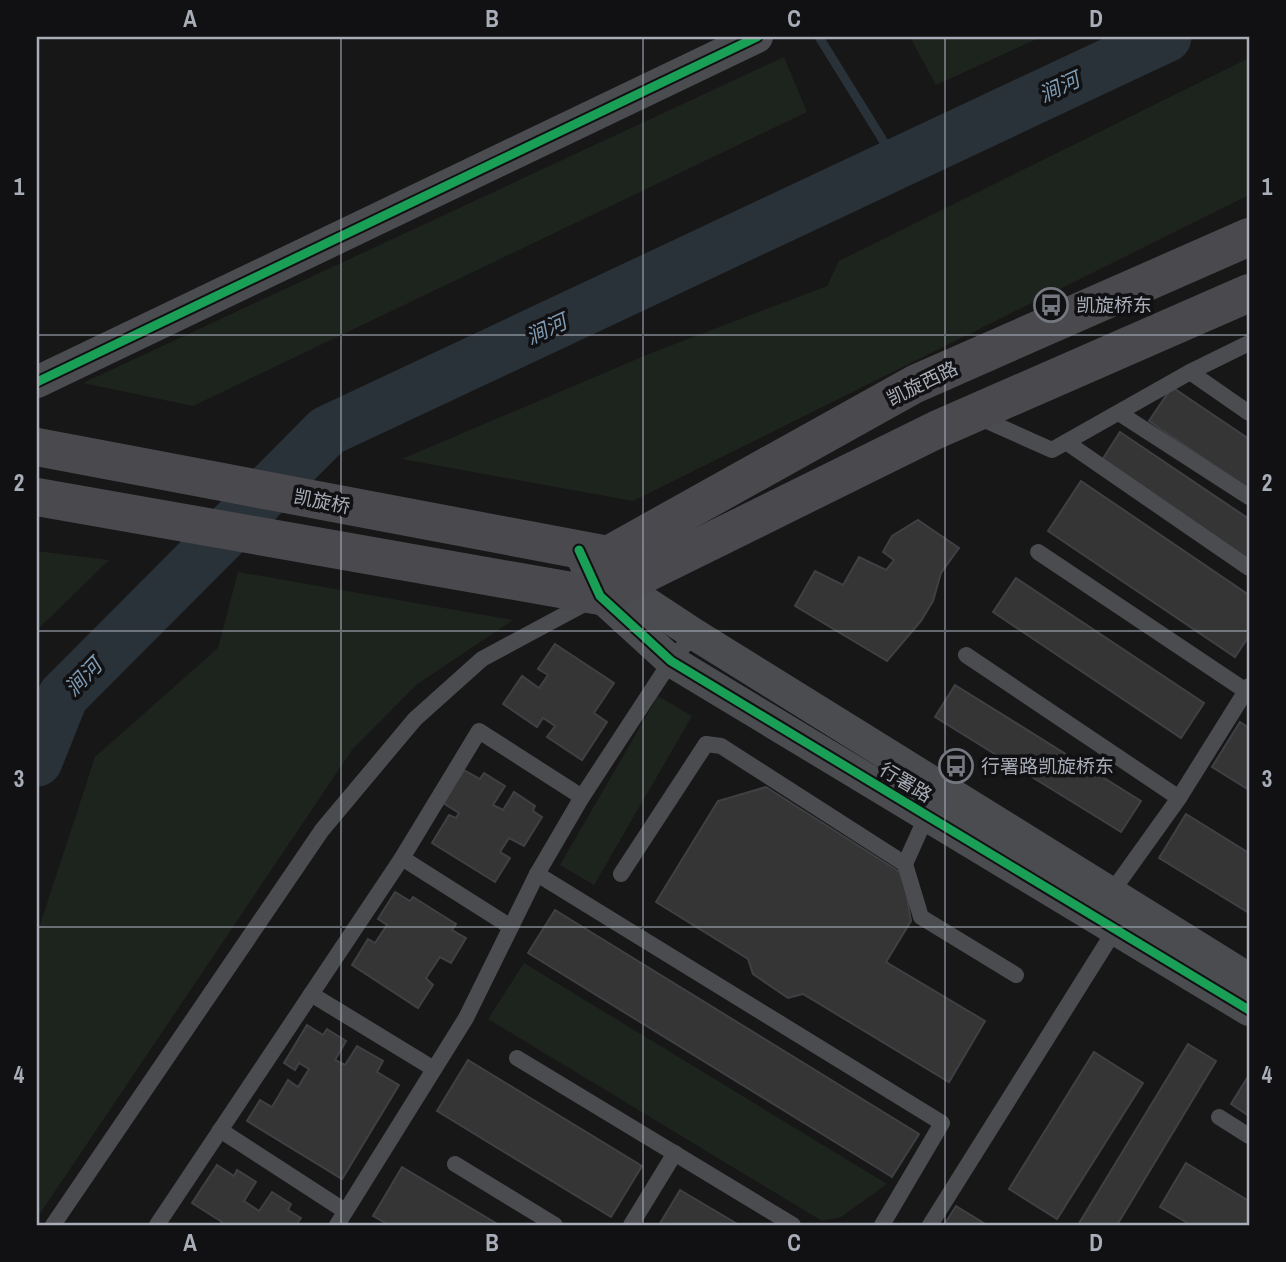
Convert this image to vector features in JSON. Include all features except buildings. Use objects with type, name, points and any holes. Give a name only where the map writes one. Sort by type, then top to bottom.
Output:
[{"type":"main road","name":"凯旋西路","points":[[602,572],[915,384],[1249,237]]},
{"type":"main road","points":[[37,497],[602,572],[973,415],[1249,293]]},
{"type":"main road","name":"凯旋桥","points":[[37,447],[602,572]]},
{"type":"street","points":[[37,382],[757,37]]},
{"type":"street","name":"行署路","points":[[602,572],[1119,910],[1249,1010]]},
{"type":"street","name":"行署路","points":[[602,572],[670,661],[927,815],[1119,910],[1249,979]]},
{"type":"lane","points":[[973,415],[1052,450],[1190,372],[1249,344]]},
{"type":"lane","points":[[1190,372],[1249,413]]},
{"type":"lane","points":[[1119,412],[1249,497]]},
{"type":"lane","points":[[1066,442],[1249,568]]},
{"type":"lane","points":[[930,1225],[1119,910],[1179,798],[1248,690],[1038,552]]},
{"type":"lane","points":[[53,1225],[321,830],[415,719],[482,659],[602,572]]},
{"type":"lane","points":[[220,1130],[341,1218],[466,1018],[537,874],[582,797],[670,661],[694,634]]},
{"type":"lane","points":[[966,655],[1179,798]]},
{"type":"lane","points":[[158,1225],[402,858],[480,731],[582,797]]},
{"type":"lane","points":[[621,874],[706,744],[721,746],[905,864],[921,917],[1016,975]]},
{"type":"lane","points":[[905,864],[927,815]]},
{"type":"lane","points":[[402,858],[511,927]]},
{"type":"lane","points":[[537,874],[942,1123],[882,1225]]},
{"type":"lane","points":[[311,994],[435,1069]]},
{"type":"lane","points":[[517,1058],[793,1225]]},
{"type":"lane","points":[[1219,1117],[1249,1136]]},
{"type":"lane","points":[[631,1225],[675,1153]]},
{"type":"lane","points":[[455,1164],[555,1225]]},
{"type":"shaded area","points":[[910,37],[1041,37],[936,85]]},
{"type":"shaded area","points":[[784,57],[807,112],[193,406],[83,383]]},
{"type":"shaded area","points":[[1249,58],[1249,195],[633,501],[402,459],[651,353],[827,286],[839,261]]},
{"type":"shaded area","points":[[37,551],[109,560],[37,630]]},
{"type":"shaded area","points":[[238,572],[513,620],[416,685],[352,750],[37,1218],[37,934],[95,757],[218,648]]},
{"type":"shaded area","points":[[658,696],[692,716],[594,885],[560,865]]},
{"type":"shaded area","points":[[524,963],[887,1184],[841,1217],[822,1221],[488,1019]]},
{"type":"waterway","points":[[819,37],[897,163]]},
{"type":"waterway","name":"涧河","points":[[37,761],[63,696],[327,431],[1166,37]]},
{"type":"cycle path","points":[[37,382],[757,37]]},
{"type":"cycle path","points":[[579,550],[600,596],[671,661],[1249,1010]]},
{"type":"place","name":"凯旋桥东","points":[[1051,305]]},
{"type":"place","name":"行署路凯旋桥东","points":[[956,766]]}]
